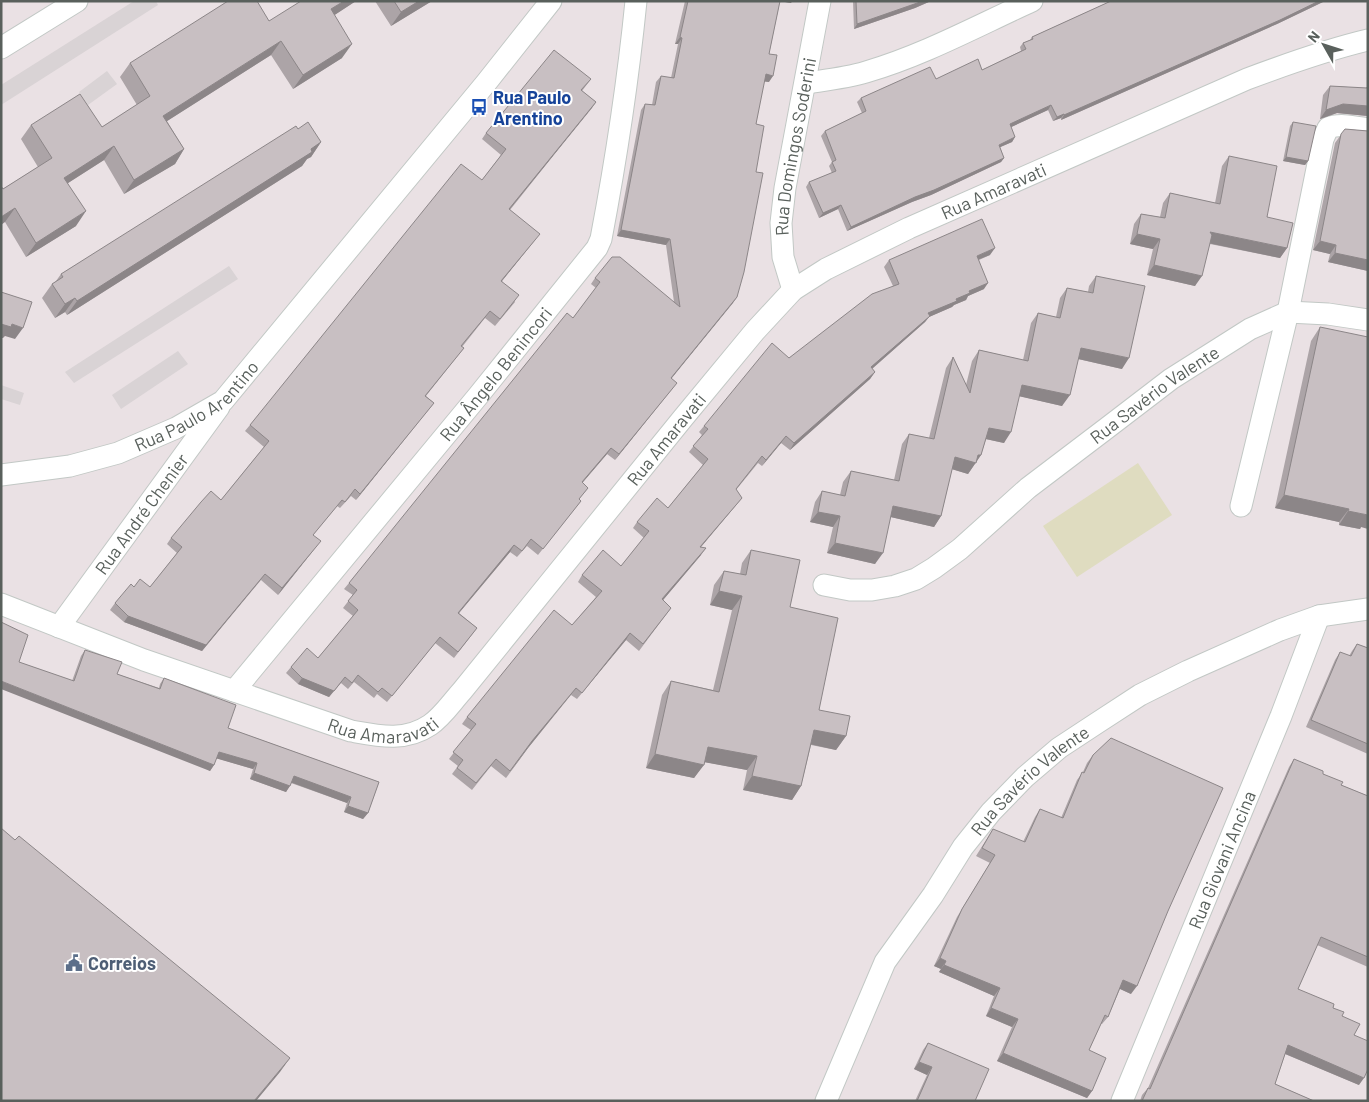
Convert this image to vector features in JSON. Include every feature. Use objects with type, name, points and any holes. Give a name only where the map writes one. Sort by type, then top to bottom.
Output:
[{"type":"street","points":[[1,48],[77,1]]},
{"type":"street","name":"Rua Paulo Arentino","points":[[1,475],[70,466],[118,453],[176,428],[223,400],[474,98],[551,1]]},
{"type":"street","name":"Rua Ângelo Benincori","points":[[234,691],[478,396],[597,248],[601,239],[618,143],[630,62],[636,1]]},
{"type":"street","name":"Rua Domingos Soderini","points":[[793,290],[783,257],[781,223],[785,188],[820,1]]},
{"type":"street","points":[[806,83],[852,76],[909,57],[1032,1]]},
{"type":"street","name":"Rua Amaravati","points":[[1,604],[144,660],[351,731],[386,737],[412,734],[431,724],[468,684],[755,331],[793,290],[826,269],[909,228],[1247,79],[1296,60],[1368,40]]},
{"type":"street","points":[[1240,506],[1288,312],[1323,140],[1328,128],[1339,126],[1368,129]]},
{"type":"street","name":"Rua Savério Valente","points":[[824,585],[850,590],[872,590],[895,586],[922,575],[960,549],[1028,488],[1171,379],[1250,329],[1288,312],[1328,314],[1368,320]]},
{"type":"street","name":"Rua André Chenier","points":[[59,627],[182,460],[223,400]]},
{"type":"street","name":"Rua Savério Valente","points":[[826,1101],[885,962],[933,895],[963,847],[991,812],[1025,777],[1059,748],[1140,695],[1280,630],[1319,616],[1368,609]]},
{"type":"street","name":"Rua Giovani Ancina","points":[[1122,1101],[1281,716],[1319,616]]},
{"type":"shaded area","points":[[134,1],[156,1],[158,5],[1,105],[1,85]]},
{"type":"shaded area","points":[[107,71],[117,84],[88,105],[79,92]]},
{"type":"shaded area","points":[[229,266],[238,279],[74,383],[65,372]]},
{"type":"shaded area","points":[[178,351],[188,364],[121,409],[112,395]]},
{"type":"shaded area","points":[[1,385],[24,393],[20,405],[1,399]]},
{"type":"shaded area","points":[[1138,463],[1172,515],[1077,577],[1043,526]]},
{"type":"building","points":[[228,1],[257,1],[269,21],[301,1],[344,1],[331,9],[352,44],[303,75],[281,41],[163,116],[184,149],[134,180],[114,146],[64,178],[86,211],[36,243],[15,208],[1,217],[1,186],[3,189],[52,158],[31,125],[80,94],[102,127],[150,96],[130,63]]},
{"type":"building","points":[[394,1],[419,1],[401,12]]},
{"type":"building","points":[[688,1],[780,1],[769,54],[777,55],[773,76],[766,74],[756,124],[764,126],[756,172],[763,173],[744,272],[737,297],[671,378],[677,383],[619,454],[611,448],[582,482],[588,488],[579,499],[581,501],[543,549],[531,539],[522,551],[514,545],[458,613],[477,628],[458,652],[440,637],[392,696],[382,688],[378,692],[358,675],[352,683],[345,677],[334,691],[302,678],[291,667],[307,648],[318,658],[358,610],[348,601],[357,590],[349,583],[567,313],[573,318],[600,282],[595,278],[612,257],[620,257],[680,307],[670,239],[621,230],[645,104],[655,105],[661,76],[674,78]]},
{"type":"building","points":[[856,1],[923,1],[857,24]]},
{"type":"building","points":[[1111,1],[1319,1],[1064,115],[1057,117],[1051,105],[1010,124],[1015,137],[999,145],[1004,158],[851,227],[841,205],[823,213],[809,182],[836,171],[832,162],[836,160],[825,131],[866,111],[861,98],[930,67],[936,79],[978,59],[982,70],[1026,49],[1023,43],[1033,39],[1032,37]]},
{"type":"building","points":[[554,50],[591,79],[581,90],[596,102],[509,209],[540,234],[501,281],[519,295],[500,319],[490,311],[461,346],[464,348],[425,396],[434,403],[360,494],[355,489],[345,502],[342,500],[313,535],[321,541],[282,588],[265,574],[206,645],[128,616],[115,603],[131,584],[134,587],[140,579],[150,587],[182,547],[171,538],[211,491],[221,500],[269,441],[250,425],[461,164],[482,180],[506,149],[486,133]]},
{"type":"building","points":[[1330,86],[1367,88],[1368,86],[1368,106],[1343,104],[1326,110]]},
{"type":"building","points":[[308,122],[321,142],[311,149],[312,152],[77,301],[75,298],[65,304],[52,284],[63,277],[61,274],[296,126],[298,129]]},
{"type":"building","points":[[1293,122],[1316,126],[1308,161],[1286,157]]},
{"type":"building","points":[[1345,129],[1368,131],[1368,260],[1335,253],[1336,245],[1320,241],[1341,134]]},
{"type":"building","points":[[1229,156],[1277,166],[1267,217],[1293,223],[1287,248],[1210,232],[1212,235],[1202,276],[1154,265],[1160,239],[1137,234],[1141,214],[1165,218],[1170,193],[1220,204]]},
{"type":"building","points":[[982,219],[995,248],[977,256],[988,283],[969,291],[970,293],[956,299],[957,301],[928,313],[930,316],[871,367],[875,372],[794,443],[786,436],[766,460],[762,456],[736,489],[742,498],[700,547],[706,548],[662,599],[671,608],[643,644],[630,633],[582,693],[576,688],[510,771],[496,759],[476,783],[457,768],[463,760],[453,752],[476,724],[467,717],[554,610],[572,625],[602,591],[582,575],[603,550],[621,566],[649,531],[637,522],[657,498],[668,508],[708,459],[693,446],[708,429],[704,426],[772,343],[789,358],[872,294],[899,284],[889,260]]},
{"type":"building","points":[[1096,276],[1145,286],[1129,358],[1081,348],[1070,395],[1022,385],[1011,432],[989,428],[981,455],[978,455],[976,463],[955,457],[941,516],[893,506],[883,553],[835,543],[840,516],[818,512],[822,491],[845,496],[851,471],[899,481],[909,434],[934,439],[953,357],[970,393],[979,350],[1028,361],[1038,313],[1060,318],[1067,288],[1093,293]]},
{"type":"building","points":[[1,292],[32,302],[23,328],[12,324],[11,327],[1,324]]},
{"type":"building","points":[[1320,327],[1368,337],[1368,515],[1284,495]]},
{"type":"building","points":[[751,550],[800,560],[790,607],[838,618],[819,710],[850,716],[846,736],[814,730],[801,786],[752,776],[757,756],[708,747],[704,765],[655,754],[671,681],[719,692],[742,596],[719,591],[724,571],[746,575]]},
{"type":"building","points":[[1,622],[28,635],[19,662],[74,681],[85,650],[122,662],[117,674],[160,689],[164,678],[236,705],[228,728],[379,782],[368,813],[348,806],[351,797],[294,776],[290,786],[254,773],[257,763],[219,752],[214,765],[1,681]]},
{"type":"building","points":[[1357,644],[1368,648],[1368,744],[1311,720],[1340,652],[1351,656]]},
{"type":"building","points":[[1111,738],[1223,788],[1137,986],[1123,980],[1108,1017],[1105,1015],[1089,1050],[1106,1058],[1092,1091],[1003,1053],[1018,1019],[991,1008],[1000,988],[944,965],[946,961],[940,958],[962,909],[995,855],[982,848],[993,829],[1025,842],[1040,809],[1063,818],[1082,772],[1084,773],[1093,755]]},
{"type":"building","points":[[1294,759],[1343,782],[1341,785],[1368,796],[1368,957],[1321,937],[1298,989],[1334,1004],[1333,1008],[1344,1012],[1342,1016],[1360,1024],[1354,1035],[1368,1041],[1368,1069],[1364,1078],[1288,1045],[1275,1084],[1314,1101],[1142,1101],[1148,1088],[1150,1089]]},
{"type":"building","name":"Correios","points":[[1,828],[15,840],[19,836],[290,1058],[254,1101],[1,1101]]},
{"type":"building","points":[[928,1043],[989,1069],[975,1101],[917,1101],[932,1067],[919,1062]]},
{"type":"place","name":"Rua Paulo Arentino","points":[[479,107]]},
{"type":"place","name":"Correios","points":[[74,963]]}]
